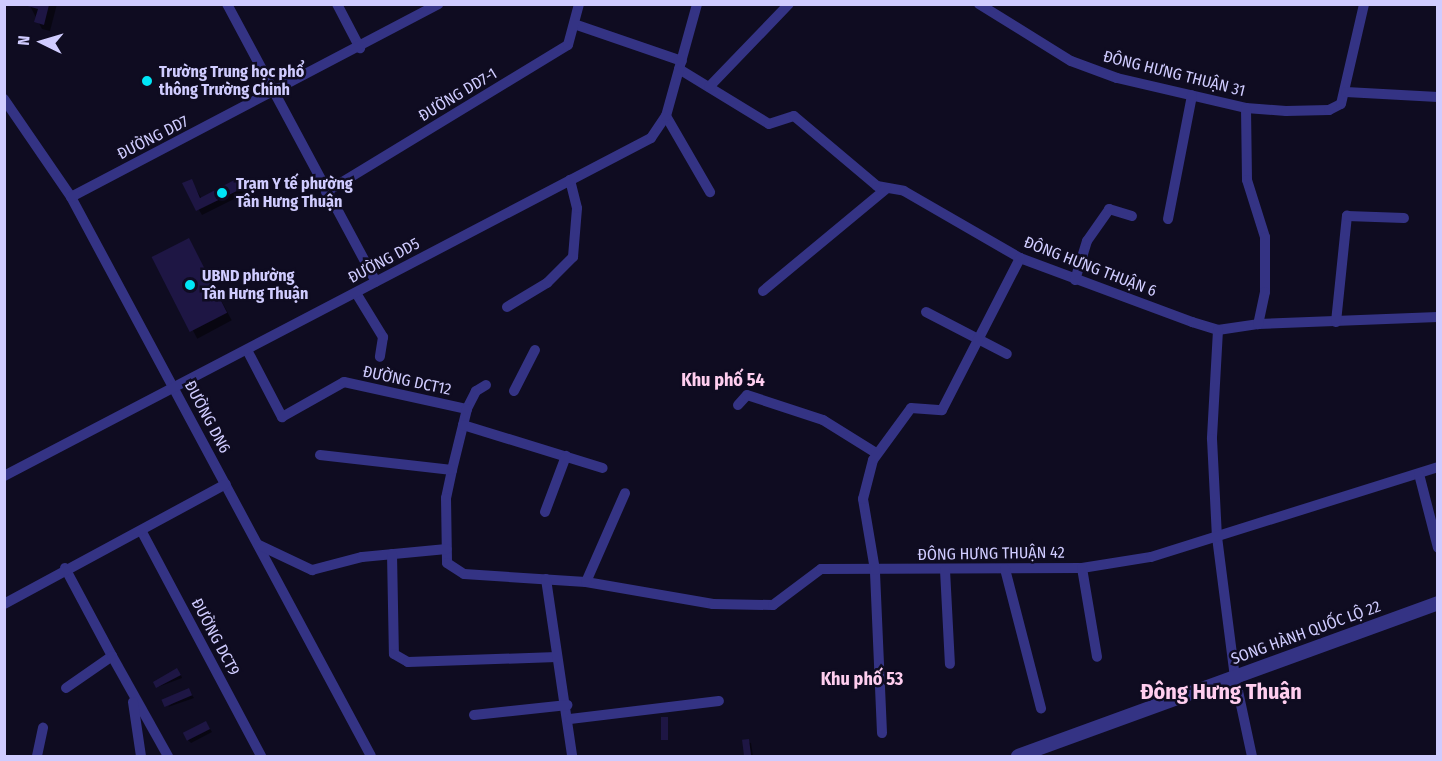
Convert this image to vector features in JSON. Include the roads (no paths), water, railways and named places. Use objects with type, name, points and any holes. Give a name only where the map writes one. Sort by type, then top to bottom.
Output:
[{"type":"street","points":[[227,4],[272,93],[376,282]]},
{"type":"street","points":[[337,4],[360,48]]},
{"type":"street","name":"ĐƯỜNG DD7","points":[[71,197],[360,48],[438,4]]},
{"type":"street","name":"ĐƯỜNG DD7-1","points":[[326,192],[568,45],[579,4]]},
{"type":"street","name":"ĐƯỜNG DD5","points":[[4,476],[651,138],[666,116],[697,4]]},
{"type":"street","points":[[709,87],[789,4]]},
{"type":"street","name":"ĐÔNG HƯNG THUẬN 31","points":[[979,4],[1071,61],[1117,78],[1246,108],[1329,110],[1341,104],[1346,92]]},
{"type":"street","points":[[1364,4],[1346,92],[1437,97]]},
{"type":"street","name":"ĐÔNG HƯNG THUẬN 6","points":[[574,24],[681,65],[709,87],[770,124],[794,116],[886,189],[904,190],[1020,258],[1075,280],[1218,330],[1258,324],[1437,317]]},
{"type":"street","points":[[1168,219],[1192,95]]},
{"type":"street","name":"ĐƯỜNG DN6","points":[[4,99],[71,197],[370,756]]},
{"type":"street","points":[[1246,108],[1246,180],[1265,237],[1265,292],[1258,324]]},
{"type":"street","points":[[666,116],[711,192]]},
{"type":"street","points":[[507,307],[547,284],[573,257],[577,208],[570,180]]},
{"type":"street","points":[[763,291],[886,189]]},
{"type":"street","points":[[1075,280],[1087,242],[1108,209],[1132,216]]},
{"type":"street","points":[[1336,322],[1347,216],[1404,218]]},
{"type":"street","points":[[882,733],[875,570],[863,499],[876,453],[911,408],[942,410],[982,341],[1020,258]]},
{"type":"street","points":[[356,292],[383,337],[380,357]]},
{"type":"street","points":[[926,312],[1007,354]]},
{"type":"street","points":[[1218,330],[1212,439],[1217,537],[1235,677],[1250,756]]},
{"type":"street","name":"ĐƯỜNG DCT12","points":[[247,350],[282,417],[344,382],[467,409]]},
{"type":"street","points":[[514,391],[535,350]]},
{"type":"street","points":[[259,545],[312,570],[392,554],[447,549],[452,470],[467,409],[476,391],[486,385]]},
{"type":"street","points":[[738,405],[747,395],[823,420],[876,453]]},
{"type":"street","points":[[463,425],[603,468]]},
{"type":"street","points":[[320,455],[452,470]]},
{"type":"street","points":[[545,512],[566,456]]},
{"type":"street","name":"ĐÔNG HƯNG THUẬN 42","points":[[447,549],[447,563],[464,574],[586,582],[713,604],[773,605],[821,569],[1082,568],[1151,557],[1437,467]]},
{"type":"street","points":[[1419,474],[1437,548]]},
{"type":"street","points":[[4,604],[65,568],[142,532],[226,484]]},
{"type":"street","points":[[586,582],[625,493]]},
{"type":"street","name":"ĐƯỜNG DCT9","points":[[142,532],[261,756]]},
{"type":"street","points":[[392,554],[394,654],[408,662],[557,657]]},
{"type":"street","points":[[65,568],[132,696],[168,756]]},
{"type":"street","points":[[1082,568],[1097,657]]},
{"type":"street","points":[[1005,569],[1041,708]]},
{"type":"street","points":[[945,570],[950,664]]},
{"type":"street","points":[[546,579],[557,657],[570,719],[572,756]]},
{"type":"street","name":"SONG HÀNH QUỐC LỘ 22","points":[[1018,756],[1437,603]]},
{"type":"street","points":[[66,688],[112,656]]},
{"type":"street","points":[[132,696],[141,756]]},
{"type":"street","points":[[570,719],[719,700]]},
{"type":"street","points":[[474,715],[567,705]]},
{"type":"street","points":[[38,756],[43,728]]},
{"type":"place","name":"Trường Trung học phổ thông Trường Chinh","points":[[147,81]]},
{"type":"place","name":"Trạm Y tế phường Tân Hưng Thuận","points":[[222,193]]},
{"type":"place","name":"UBND phường Tân Hưng Thuận","points":[[190,285]]},
{"type":"district","name":"Khu phố 54","points":[[723,380]]},
{"type":"district","name":"Khu phố 53","points":[[862,679]]},
{"type":"district","name":"Đông Hưng Thuận","points":[[1221,692]]}]
